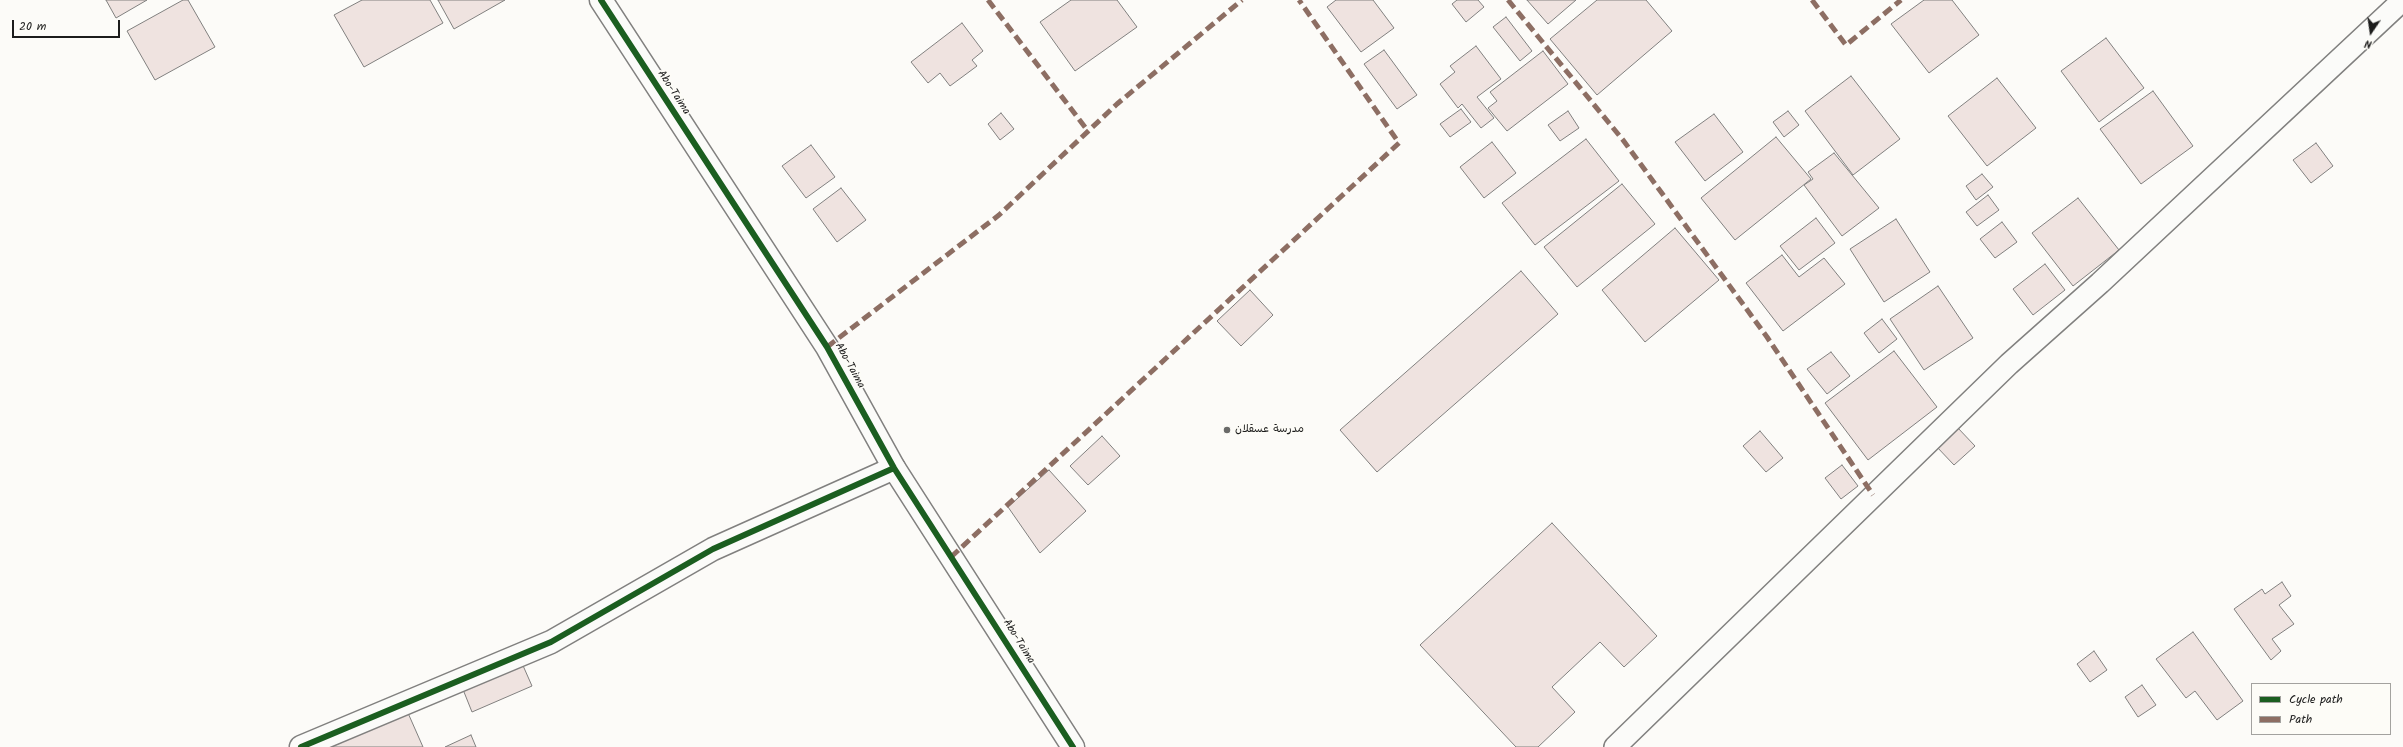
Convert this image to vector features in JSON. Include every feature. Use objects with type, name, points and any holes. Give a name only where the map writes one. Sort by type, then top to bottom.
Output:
[{"type":"street","name":"Abo-Taima","points":[[601,0],[827,347],[894,468],[1073,747]]},
{"type":"street","points":[[301,747],[551,642],[714,549],[894,468]]},
{"type":"lane","points":[[1615,747],[2003,370],[2100,283],[2402,0]]},
{"type":"building","points":[[106,0],[147,0],[116,18]]},
{"type":"building","points":[[183,0],[188,0],[215,47],[155,80],[127,31]]},
{"type":"building","points":[[362,0],[430,0],[443,23],[364,67],[334,15]]},
{"type":"building","points":[[438,0],[505,0],[454,29]]},
{"type":"building","points":[[1071,0],[1117,0],[1137,27],[1075,71],[1040,22]]},
{"type":"building","points":[[1336,0],[1373,0],[1394,28],[1361,52],[1327,7]]},
{"type":"building","points":[[1457,0],[1478,0],[1484,7],[1466,22],[1452,4]]},
{"type":"building","points":[[1527,0],[1576,0],[1548,24]]},
{"type":"building","points":[[1597,0],[1646,0],[1672,31],[1597,95],[1550,39]]},
{"type":"building","points":[[1924,0],[1952,0],[1979,35],[1929,73],[1891,24]]},
{"type":"building","points":[[1506,17],[1532,51],[1520,61],[1493,27]]},
{"type":"building","points":[[962,23],[983,51],[972,60],[977,66],[950,86],[940,73],[928,83],[911,62]]},
{"type":"building","points":[[2106,38],[2144,88],[2099,122],[2061,71]]},
{"type":"building","points":[[1476,46],[1501,79],[1477,97],[1494,118],[1481,128],[1462,104],[1458,108],[1440,84],[1455,72],[1450,66]]},
{"type":"building","points":[[1384,50],[1417,95],[1397,109],[1364,64]]},
{"type":"building","points":[[1543,51],[1568,84],[1507,131],[1488,108],[1497,101],[1490,92]]},
{"type":"building","points":[[1851,76],[1900,139],[1853,175],[1805,111]]},
{"type":"building","points":[[1997,78],[2036,128],[1987,166],[1948,116]]},
{"type":"building","points":[[2153,91],[2193,146],[2141,184],[2100,129]]},
{"type":"building","points":[[1461,109],[1471,122],[1450,137],[1440,124]]},
{"type":"building","points":[[1568,111],[1579,128],[1560,141],[1548,125]]},
{"type":"building","points":[[1788,111],[1799,125],[1784,137],[1773,122]]},
{"type":"building","points":[[1001,113],[1014,129],[1000,140],[988,124]]},
{"type":"building","points":[[1714,114],[1743,152],[1705,181],[1675,142]]},
{"type":"building","points":[[1776,137],[1811,179],[1735,240],[1701,198]]},
{"type":"building","points":[[1586,139],[1619,181],[1535,245],[1502,203]]},
{"type":"building","points":[[1492,142],[1516,173],[1484,198],[1460,167]]},
{"type":"building","points":[[2316,143],[2333,166],[2311,183],[2293,160]]},
{"type":"building","points":[[811,145],[835,177],[806,198],[782,166]]},
{"type":"building","points":[[1834,153],[1879,208],[1842,236],[1804,185],[1813,179],[1808,172]]},
{"type":"building","points":[[1982,174],[1993,187],[1976,200],[1966,186]]},
{"type":"building","points":[[1622,184],[1655,224],[1577,287],[1544,247]]},
{"type":"building","points":[[841,188],[866,220],[837,242],[813,209]]},
{"type":"building","points":[[1988,195],[1999,210],[1977,226],[1966,212]]},
{"type":"building","points":[[2078,198],[2119,250],[2073,286],[2032,233]]},
{"type":"building","points":[[1816,218],[1835,243],[1799,270],[1780,246]]},
{"type":"building","points":[[1896,219],[1930,272],[1884,302],[1850,249]]},
{"type":"building","points":[[2002,222],[2017,242],[1995,258],[1980,239]]},
{"type":"building","points":[[1675,228],[1719,280],[1645,342],[1602,290]]},
{"type":"building","points":[[1782,255],[1799,277],[1824,258],[1845,284],[1783,331],[1746,283]]},
{"type":"building","points":[[2045,264],[2065,290],[2033,315],[2013,289]]},
{"type":"building","points":[[1521,271],[1558,314],[1377,472],[1340,430]]},
{"type":"building","points":[[1938,286],[1973,338],[1924,370],[1890,319]]},
{"type":"building","points":[[1250,290],[1273,315],[1241,346],[1217,321]]},
{"type":"building","points":[[1882,319],[1897,339],[1879,353],[1864,333]]},
{"type":"building","points":[[1894,351],[1937,407],[1868,460],[1825,403]]},
{"type":"building","points":[[1831,352],[1850,376],[1827,394],[1807,369]]},
{"type":"building","points":[[1957,427],[1975,446],[1954,465],[1936,446]]},
{"type":"building","points":[[1760,431],[1783,458],[1766,472],[1743,446]]},
{"type":"building","points":[[1102,436],[1120,456],[1088,485],[1070,466]]},
{"type":"building","points":[[1842,465],[1858,486],[1841,499],[1825,478]]},
{"type":"building","points":[[1049,470],[1086,511],[1040,553],[1008,507]]},
{"type":"building","points":[[1552,523],[1657,636],[1624,667],[1600,642],[1552,687],[1575,712],[1538,747],[1516,747],[1420,645]]},
{"type":"building","points":[[2282,582],[2291,596],[2279,605],[2294,624],[2272,639],[2281,651],[2271,660],[2234,609],[2262,589],[2265,594]]},
{"type":"building","points":[[2193,632],[2243,701],[2217,720],[2195,691],[2186,698],[2156,659]]},
{"type":"building","points":[[2094,651],[2107,670],[2090,682],[2077,664]]},
{"type":"building","points":[[521,661],[532,686],[472,712],[462,687]]},
{"type":"building","points":[[2142,685],[2156,705],[2138,717],[2125,697]]},
{"type":"building","points":[[408,713],[423,747],[331,747]]},
{"type":"building","points":[[471,735],[476,747],[445,747]]},
{"type":"marked path","points":[[988,0],[1088,131]]},
{"type":"marked path","points":[[827,347],[999,215],[1117,104],[1242,0]]},
{"type":"marked path","points":[[951,557],[1399,143],[1299,0]]},
{"type":"marked path","points":[[1508,0],[1623,140],[1767,337],[1873,495]]},
{"type":"marked path","points":[[1812,0],[1846,45],[1901,0]]},
{"type":"cycle path","points":[[601,0],[827,347],[894,468],[1073,747]]},
{"type":"cycle path","points":[[301,747],[551,642],[713,549],[894,468]]},
{"type":"place","name":"مدرسة عسقلان","points":[[1227,430]]}]
